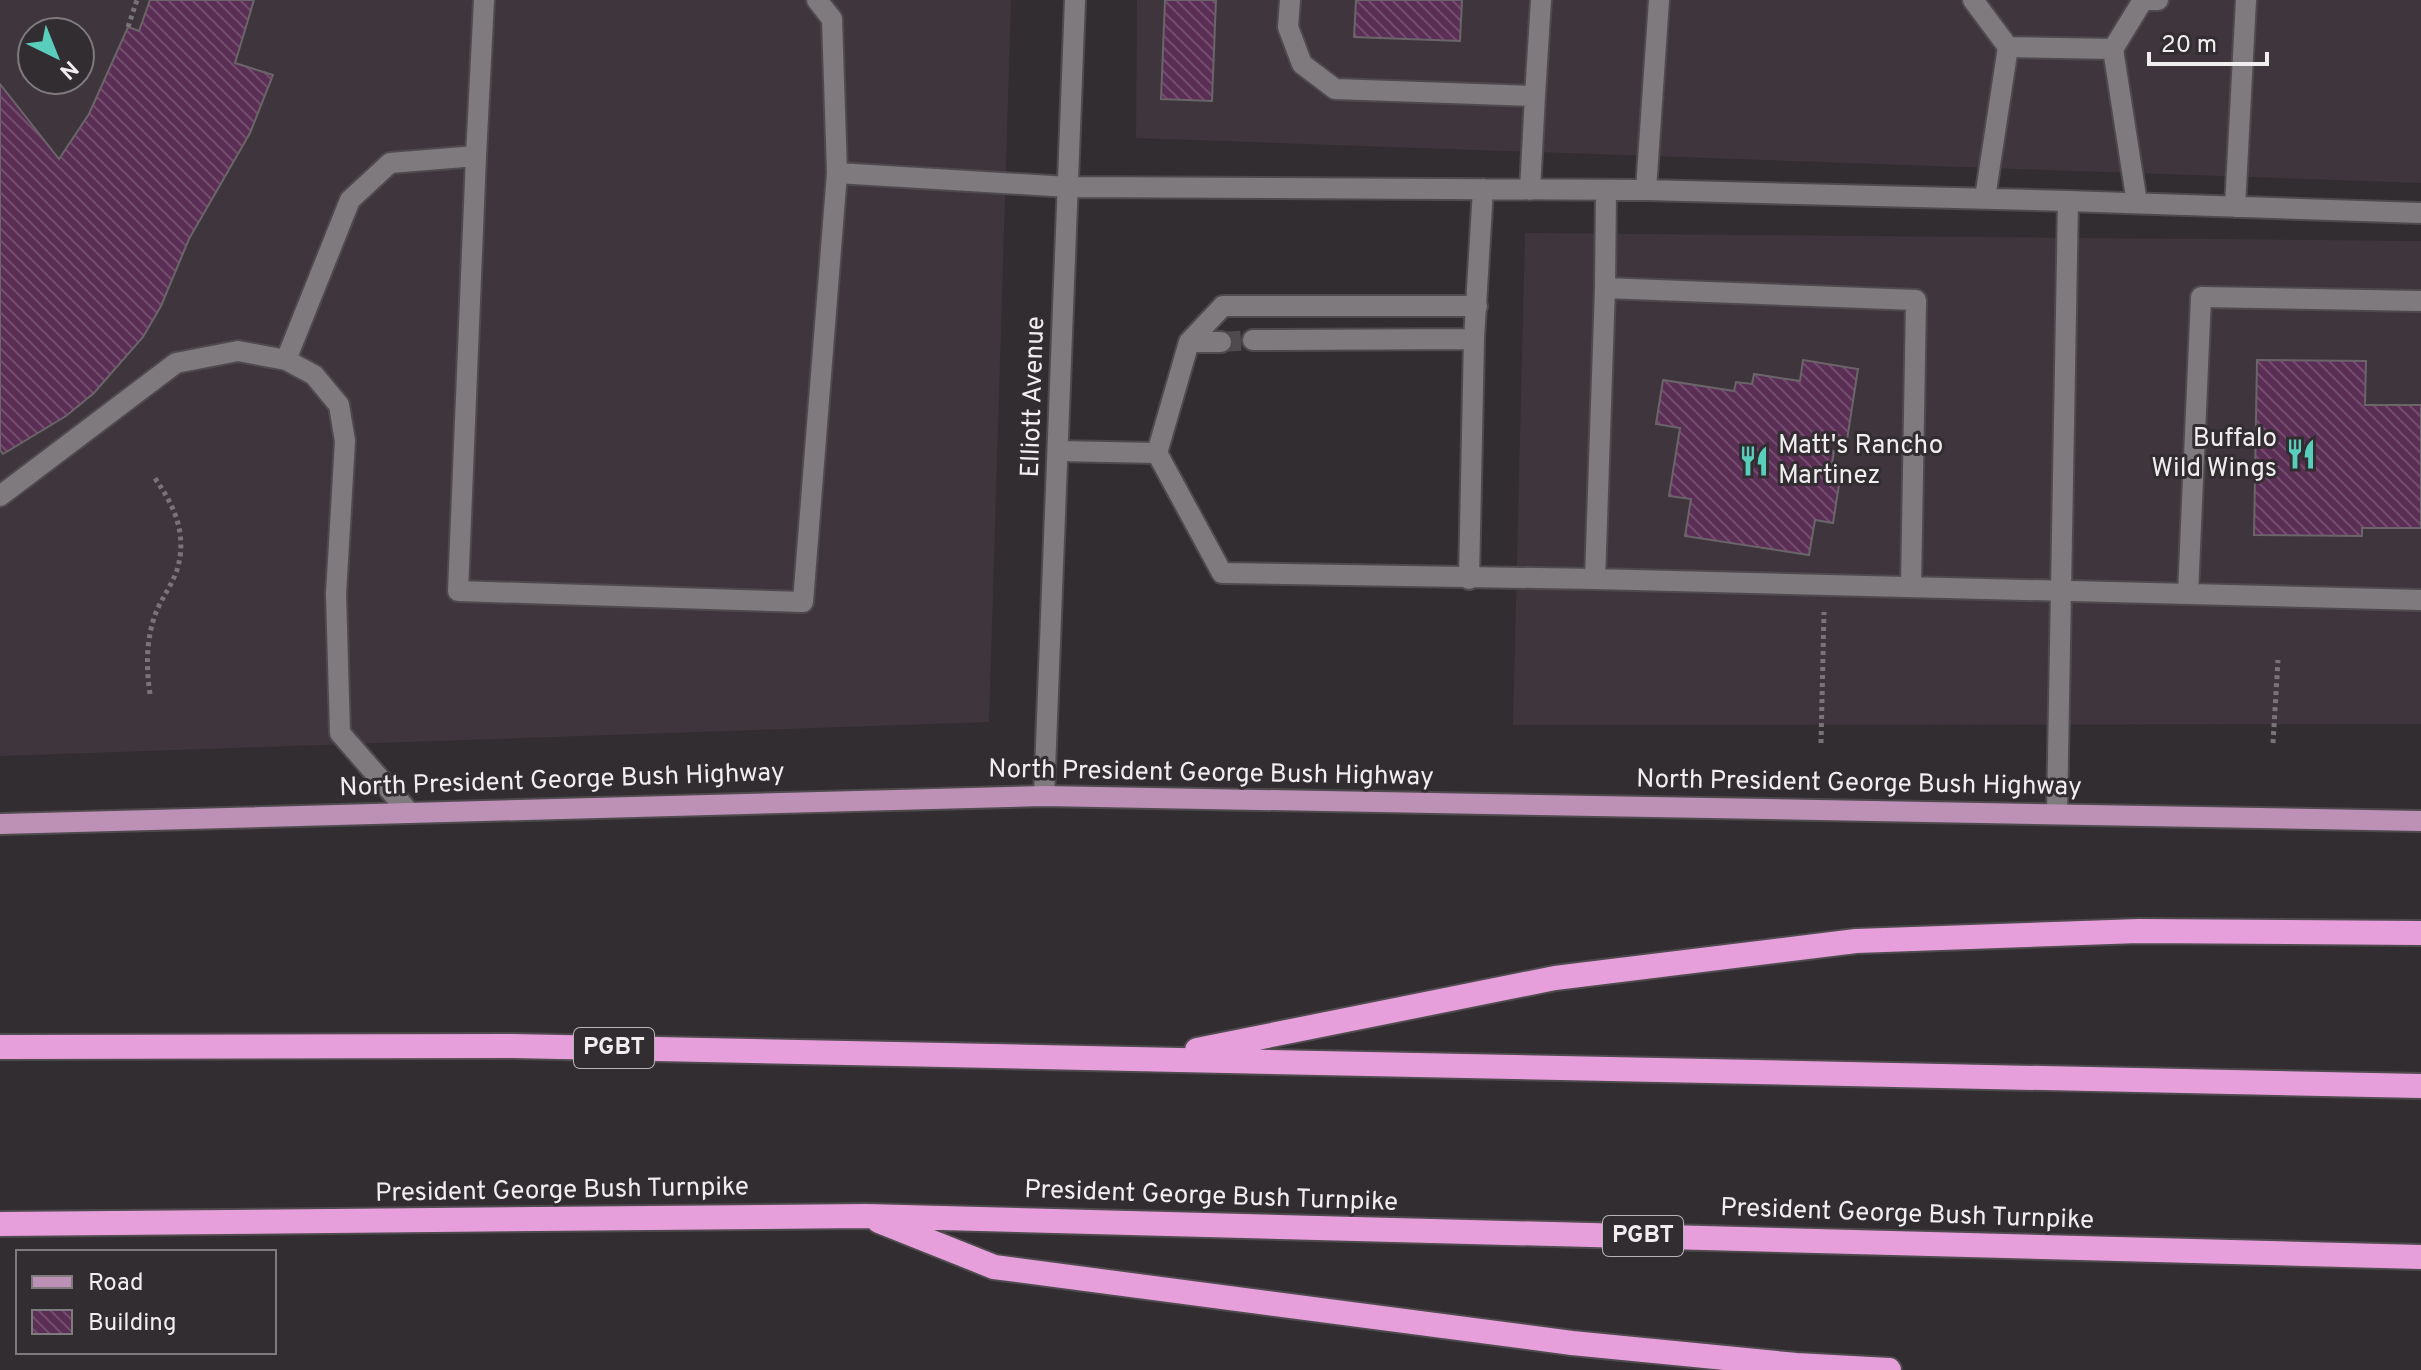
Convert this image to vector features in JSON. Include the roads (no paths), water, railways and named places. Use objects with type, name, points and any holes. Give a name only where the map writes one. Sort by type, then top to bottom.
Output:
[{"type":"highway","points":[[1151,1059],[1555,978],[1856,941],[2139,931],[2421,933]]},
{"type":"highway","name":"PGBT","points":[[0,1047],[483,1046],[2421,1086]]},
{"type":"highway","points":[[866,1216],[994,1267],[1572,1343],[1796,1365],[1889,1370]]},
{"type":"highway","name":"President George Bush Turnpike","points":[[0,1224],[866,1216],[2421,1257]]},
{"type":"main road","name":"North President George Bush Highway","points":[[0,824],[1044,796],[2421,821]]},
{"type":"street","points":[[484,0],[458,591],[803,602],[837,173],[832,19],[817,0]]},
{"type":"street","name":"Elliott Avenue","points":[[1044,796],[1075,0]]},
{"type":"street","points":[[1290,0],[1288,27],[1302,64],[1335,89],[1535,96]]},
{"type":"street","points":[[1530,190],[1541,0]]},
{"type":"street","points":[[1646,190],[1659,0]]},
{"type":"street","points":[[1973,0],[2008,47],[1985,198]]},
{"type":"street","points":[[2137,203],[2113,49],[2143,0],[2158,0]]},
{"type":"street","points":[[2235,207],[2246,0]]},
{"type":"street","points":[[2008,47],[2113,49]]},
{"type":"street","points":[[286,360],[350,200],[390,163],[476,156]]},
{"type":"street","points":[[837,173],[1068,187],[1646,190],[2421,213]]},
{"type":"street","points":[[1469,579],[1474,339],[1483,189]]},
{"type":"street","points":[[1595,579],[1606,190]]},
{"type":"street","points":[[2057,813],[2068,201]]},
{"type":"street","points":[[1605,288],[1916,300],[1911,587]]},
{"type":"street","points":[[2188,594],[2201,297],[2421,301]]},
{"type":"street","points":[[1477,306],[1223,306],[1189,342],[1157,453],[1222,573],[2421,600]]},
{"type":"street","points":[[1253,340],[1474,339]]},
{"type":"street","points":[[1189,342],[1221,342]]},
{"type":"street","points":[[0,496],[176,363],[238,351],[286,360],[314,375],[339,405],[345,441],[336,594],[340,733],[408,811]]},
{"type":"street","points":[[1058,451],[1157,453]]},
{"type":"tunnel","points":[[1221,342],[1253,340]]},
{"type":"place","name":"Buffalo Wild Wings","points":[[2301,454]]},
{"type":"place","name":"Matt's Rancho Martinez","points":[[1754,461]]}]
